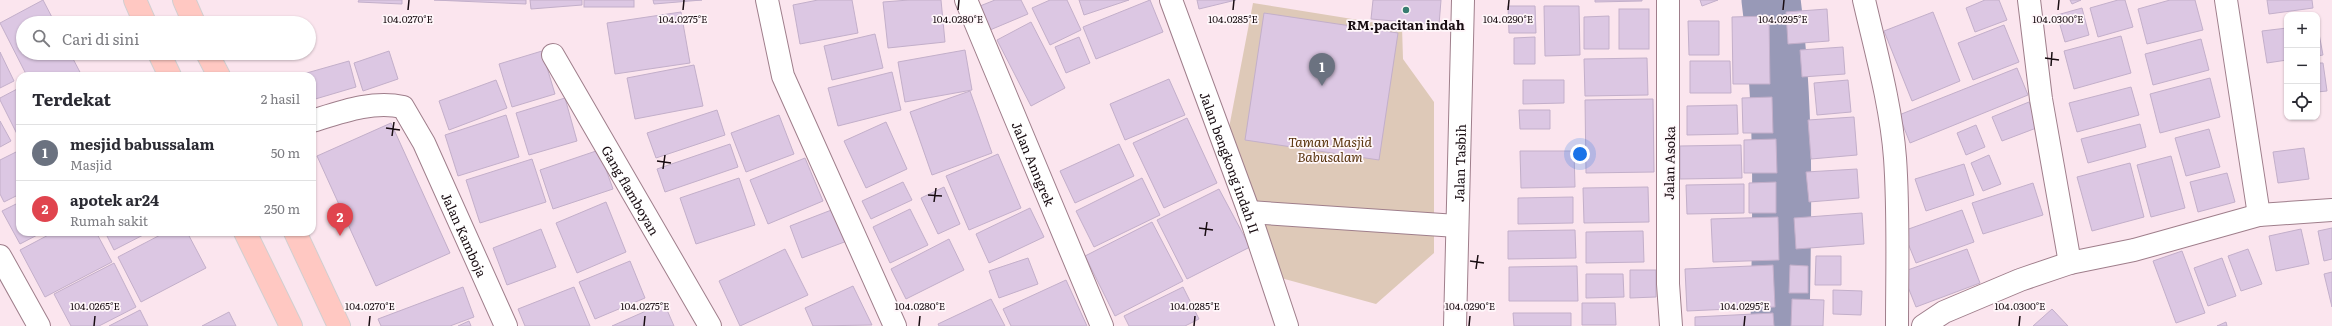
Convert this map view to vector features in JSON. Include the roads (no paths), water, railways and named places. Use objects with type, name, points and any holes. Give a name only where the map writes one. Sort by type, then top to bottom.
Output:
[{"type":"main road","points":[[135,0],[143,16]]},
{"type":"main road","points":[[184,0],[191,16]]},
{"type":"main road","points":[[162,60],[168,72]]},
{"type":"main road","points":[[211,60],[217,72]]},
{"type":"main road","points":[[246,236],[291,326]]},
{"type":"main road","points":[[297,236],[339,326]]},
{"type":"street","points":[[767,0],[783,76],[895,326]]},
{"type":"street","name":"Jalan Anngrek","points":[[966,0],[1102,326]]},
{"type":"street","name":"Jalan bengkong indah II","points":[[1171,0],[1249,212],[1287,326]]},
{"type":"street","name":"Jalan Tasbih","points":[[1455,326],[1463,0]]},
{"type":"street","name":"Jalan Asoka","points":[[1668,0],[1668,284],[1671,326]]},
{"type":"street","points":[[1864,0],[1883,86],[1895,157],[1898,233],[1897,326]]},
{"type":"street","points":[[2029,0],[2041,99],[2070,263]]},
{"type":"street","points":[[2226,0],[2259,215]]},
{"type":"street","name":"Gang flamboyan","points":[[553,54],[710,326]]},
{"type":"street","name":"Jalan Kamboja","points":[[316,120],[344,111],[386,103],[403,107],[424,143],[506,326]]},
{"type":"street","points":[[1923,326],[1944,312],[2020,280],[2070,263],[2134,250],[2259,215],[2332,210]]},
{"type":"street","points":[[1249,212],[1458,226]]},
{"type":"street","points":[[0,256],[39,326]]},
{"type":"waterway","points":[[1771,0],[1779,81],[1781,122],[1782,203],[1780,326]]},
{"type":"place","name":"RM.pacitan indah","points":[[1406,10]]},
{"type":"place","name":"mesjid babussalam","points":[[1322,86]]},
{"type":"place","name":"apotek ar24","points":[[340,236]]},
{"type":"park label","name":"Taman Masjid Babusalam","points":[[1330,148]]}]
